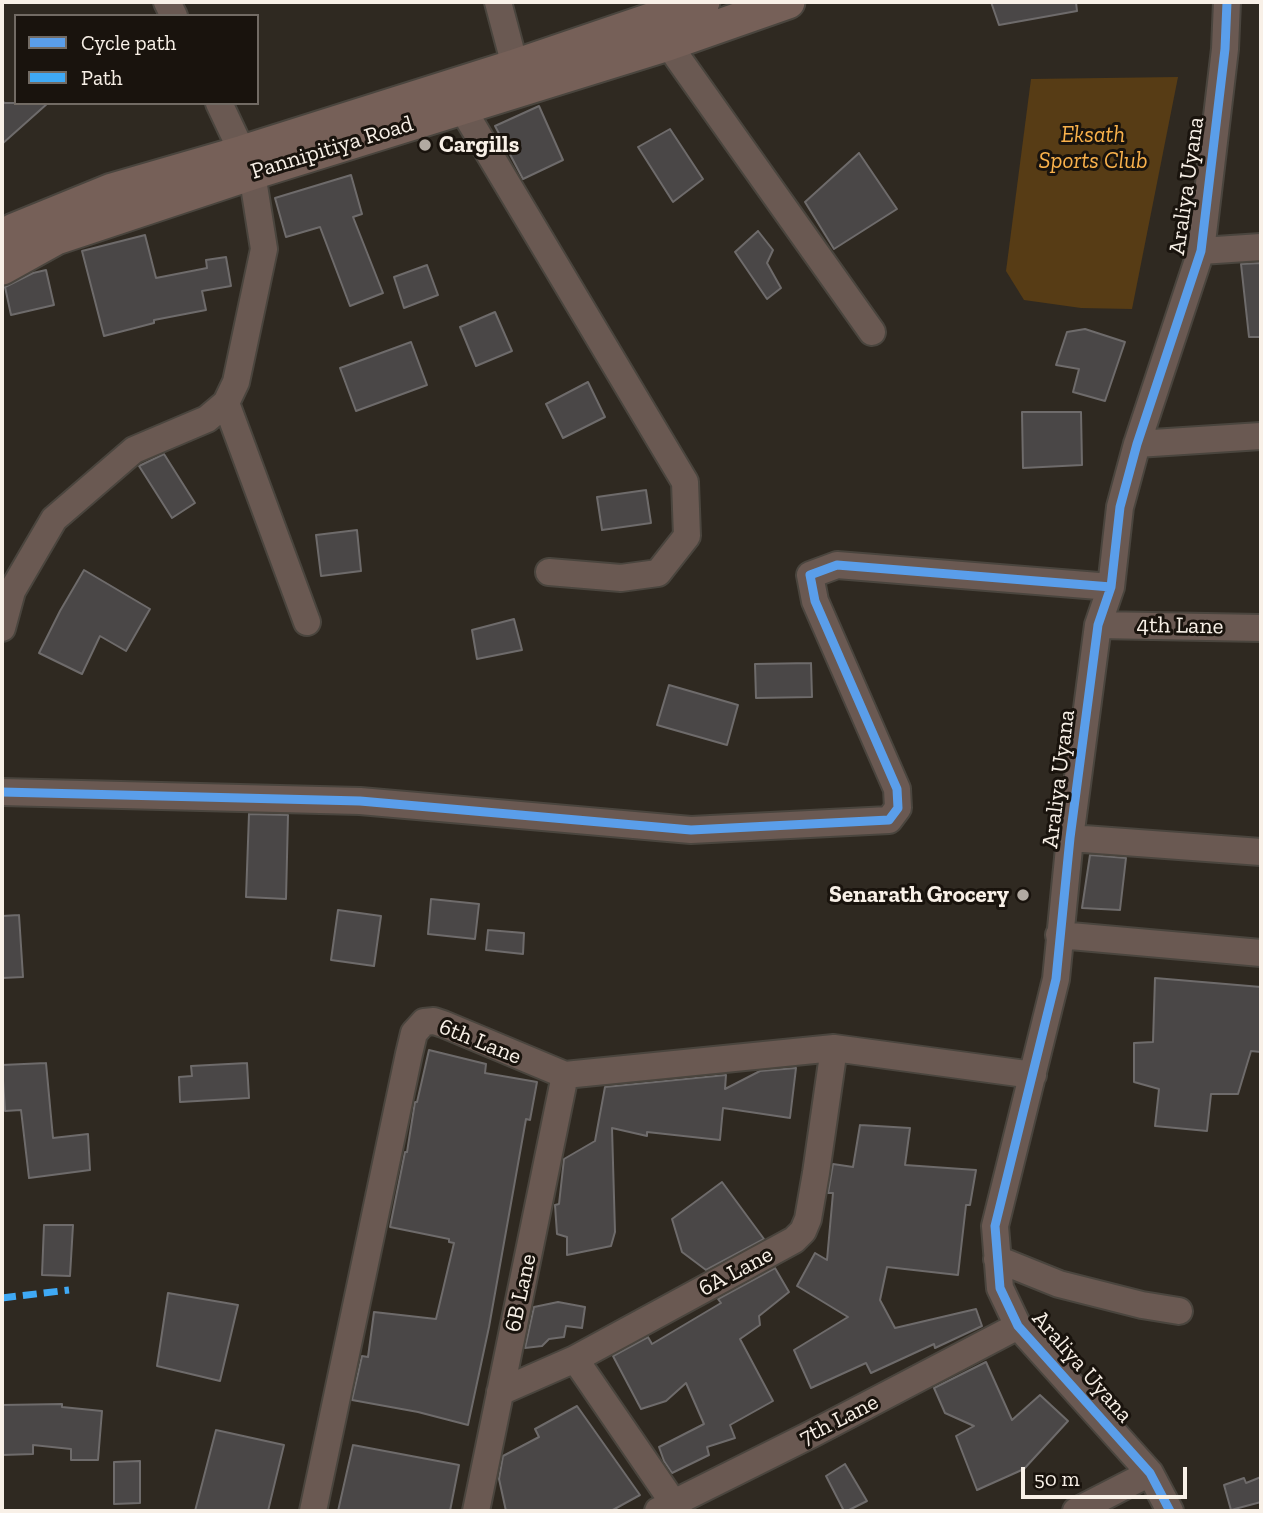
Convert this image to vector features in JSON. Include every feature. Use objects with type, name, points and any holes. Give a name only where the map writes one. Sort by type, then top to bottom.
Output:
[{"type":"main road","name":"Pannipitiya Road","points":[[2,268],[56,238],[248,162],[703,2]]},
{"type":"main road","name":"Pannipitiya Road","points":[[6,228],[112,190],[248,162],[462,108],[668,44],[788,2]]},
{"type":"street","points":[[498,2],[515,66]]},
{"type":"street","name":"Araliya Uyana","points":[[1170,1511],[1150,1473],[1018,1326],[1000,1288],[995,1226],[1056,979],[1070,838],[1098,625],[1111,587],[1120,507],[1137,444],[1201,251],[1225,49],[1227,2]]},
{"type":"street","points":[[668,44],[872,332]]},
{"type":"street","points":[[2,628],[12,591],[54,519],[134,450],[207,419],[226,402],[236,382],[264,249],[248,162],[220,105]]},
{"type":"street","points":[[462,108],[685,482],[687,536],[658,573],[621,578],[549,572]]},
{"type":"street","points":[[1201,251],[1261,247]]},
{"type":"street","points":[[226,402],[307,622]]},
{"type":"street","points":[[1137,444],[1261,436]]},
{"type":"street","points":[[2,792],[360,801],[691,831],[888,820],[898,808],[897,789],[816,601],[810,575],[837,565],[1111,587]]},
{"type":"street","name":"4th Lane","points":[[1098,625],[1261,628]]},
{"type":"street","points":[[1070,838],[1261,852]]},
{"type":"street","points":[[1059,935],[1261,953]]},
{"type":"street","name":"6th Lane","points":[[313,1511],[414,1033],[424,1022],[434,1021],[565,1075],[834,1048],[1033,1075]]},
{"type":"street","name":"6A Lane","points":[[500,1392],[575,1359],[794,1240],[803,1231],[808,1219],[816,1172],[834,1048]]},
{"type":"street","name":"6B Lane","points":[[476,1511],[565,1075]]},
{"type":"street","points":[[997,1259],[1059,1284],[1142,1305],[1179,1311]]},
{"type":"street","name":"7th Lane","points":[[671,1508],[1018,1326]]},
{"type":"street","points":[[575,1359],[671,1508]]},
{"type":"street","points":[[1076,1511],[1150,1473]]},
{"type":"green space","name":"Eksath Sports Club","points":[[1178,77],[1132,309],[1081,308],[1024,300],[1006,271],[1031,79]]},
{"type":"building","points":[[991,2],[1076,2],[1077,11],[999,25]]},
{"type":"building","points":[[2,99],[4,103],[14,105],[46,105],[2,144]]},
{"type":"building","points":[[539,106],[563,160],[523,179],[495,126]]},
{"type":"building","points":[[670,129],[703,179],[673,202],[638,147]]},
{"type":"building","points":[[859,153],[897,209],[834,249],[805,202]]},
{"type":"building","points":[[351,175],[362,214],[353,217],[383,293],[350,306],[320,227],[286,237],[275,198]]},
{"type":"building","points":[[758,231],[773,250],[767,263],[781,288],[767,299],[735,252]]},
{"type":"building","points":[[145,235],[156,278],[207,268],[206,260],[226,257],[231,286],[202,291],[206,310],[154,320],[154,323],[104,336],[82,251]]},
{"type":"building","points":[[1261,263],[1261,337],[1249,337],[1241,264]]},
{"type":"building","points":[[427,265],[438,295],[404,308],[394,277]]},
{"type":"building","points":[[46,270],[54,305],[11,315],[5,287],[33,273]]},
{"type":"building","points":[[495,312],[512,351],[476,366],[460,327]]},
{"type":"building","points":[[1085,329],[1125,342],[1105,401],[1073,392],[1079,369],[1056,365],[1067,332]]},
{"type":"building","points":[[411,342],[427,385],[356,411],[340,368]]},
{"type":"building","points":[[588,382],[605,417],[563,438],[546,404]]},
{"type":"building","points":[[1022,412],[1081,412],[1082,465],[1023,468]]},
{"type":"building","points":[[164,454],[195,503],[172,518],[139,466]]},
{"type":"building","points":[[646,490],[651,523],[602,530],[597,497]]},
{"type":"building","points":[[357,530],[361,571],[321,576],[316,535]]},
{"type":"building","points":[[84,570],[150,609],[126,651],[100,636],[82,674],[39,653]]},
{"type":"building","points":[[514,619],[522,650],[477,659],[472,630]]},
{"type":"building","points":[[811,663],[812,697],[756,698],[755,664]]},
{"type":"building","points":[[669,685],[738,705],[727,745],[657,725]]},
{"type":"building","points":[[249,814],[288,815],[286,899],[246,897]]},
{"type":"building","points":[[1090,855],[1126,858],[1120,910],[1082,908]]},
{"type":"building","points":[[431,899],[479,904],[475,939],[428,934]]},
{"type":"building","points":[[338,910],[381,916],[374,966],[331,960]]},
{"type":"building","points":[[19,915],[23,977],[2,978],[2,916]]},
{"type":"building","points":[[488,930],[524,933],[523,954],[486,950]]},
{"type":"building","points":[[1155,978],[1261,987],[1261,1052],[1251,1051],[1238,1094],[1211,1094],[1207,1131],[1155,1126],[1159,1089],[1134,1082],[1134,1043],[1153,1042]]},
{"type":"building","points":[[429,1050],[486,1064],[485,1073],[537,1082],[530,1120],[526,1119],[489,1327],[468,1425],[418,1412],[352,1400],[362,1356],[368,1357],[374,1312],[436,1319],[454,1243],[449,1242],[449,1239],[390,1227],[415,1102]]},
{"type":"building","points":[[46,1063],[53,1138],[88,1134],[90,1170],[29,1178],[21,1110],[5,1111],[2,1065]]},
{"type":"building","points":[[247,1063],[249,1098],[180,1102],[179,1077],[192,1076],[191,1066]]},
{"type":"building","points":[[796,1068],[790,1118],[723,1108],[720,1140],[647,1132],[647,1136],[612,1128],[615,1232],[611,1246],[567,1255],[567,1237],[557,1234],[555,1205],[559,1204],[564,1159],[595,1141],[605,1087],[726,1075],[725,1089],[760,1071]]},
{"type":"building","points":[[860,1125],[910,1128],[905,1165],[976,1170],[970,1205],[966,1205],[958,1275],[887,1267],[880,1300],[895,1328],[976,1309],[982,1326],[935,1348],[934,1344],[871,1373],[866,1363],[811,1388],[794,1350],[848,1317],[797,1286],[815,1253],[827,1260],[833,1193],[828,1193],[833,1164],[853,1167]]},
{"type":"building","points":[[722,1182],[764,1239],[706,1270],[682,1252],[672,1219]]},
{"type":"building","points":[[44,1225],[73,1225],[70,1276],[42,1275]]},
{"type":"building","points":[[775,1268],[789,1292],[759,1316],[760,1325],[740,1339],[773,1401],[730,1425],[735,1438],[707,1447],[709,1455],[672,1473],[659,1447],[704,1424],[686,1383],[666,1401],[641,1409],[613,1356],[648,1337],[652,1344],[721,1303],[718,1299]]},
{"type":"building","points":[[168,1293],[238,1305],[220,1381],[157,1366]]},
{"type":"building","points":[[558,1302],[585,1307],[582,1328],[566,1326],[564,1337],[549,1339],[542,1346],[525,1348],[534,1307]]},
{"type":"building","points":[[986,1362],[1012,1420],[1040,1395],[1068,1421],[1024,1469],[977,1490],[956,1436],[974,1426],[945,1413],[934,1388]]},
{"type":"building","points":[[62,1404],[62,1407],[102,1411],[98,1460],[71,1460],[71,1449],[33,1445],[33,1454],[2,1455],[2,1405]]},
{"type":"building","points":[[577,1406],[640,1495],[611,1511],[506,1511],[499,1479],[503,1456],[539,1437],[535,1429]]},
{"type":"building","points":[[216,1430],[284,1445],[268,1511],[195,1511]]},
{"type":"building","points":[[353,1445],[459,1465],[450,1511],[338,1511]]},
{"type":"building","points":[[140,1461],[140,1503],[114,1504],[114,1462]]},
{"type":"building","points":[[845,1464],[867,1501],[847,1511],[844,1511],[826,1476]]},
{"type":"building","points":[[1261,1477],[1261,1502],[1231,1510],[1224,1485],[1244,1478],[1246,1483]]},
{"type":"marked path","points":[[2,1298],[69,1290]]},
{"type":"cycle path","points":[[1170,1511],[1150,1473],[1018,1326],[1000,1288],[995,1226],[1056,979],[1070,838],[1098,625],[1111,587],[1120,507],[1137,444],[1201,251],[1225,49],[1227,2]]},
{"type":"cycle path","points":[[2,792],[360,801],[691,830],[889,820],[898,808],[897,789],[815,601],[810,575],[837,565],[1111,587]]},
{"type":"place","name":"Cargills","points":[[425,145]]},
{"type":"place","name":"Senarath Grocery","points":[[1023,895]]}]
